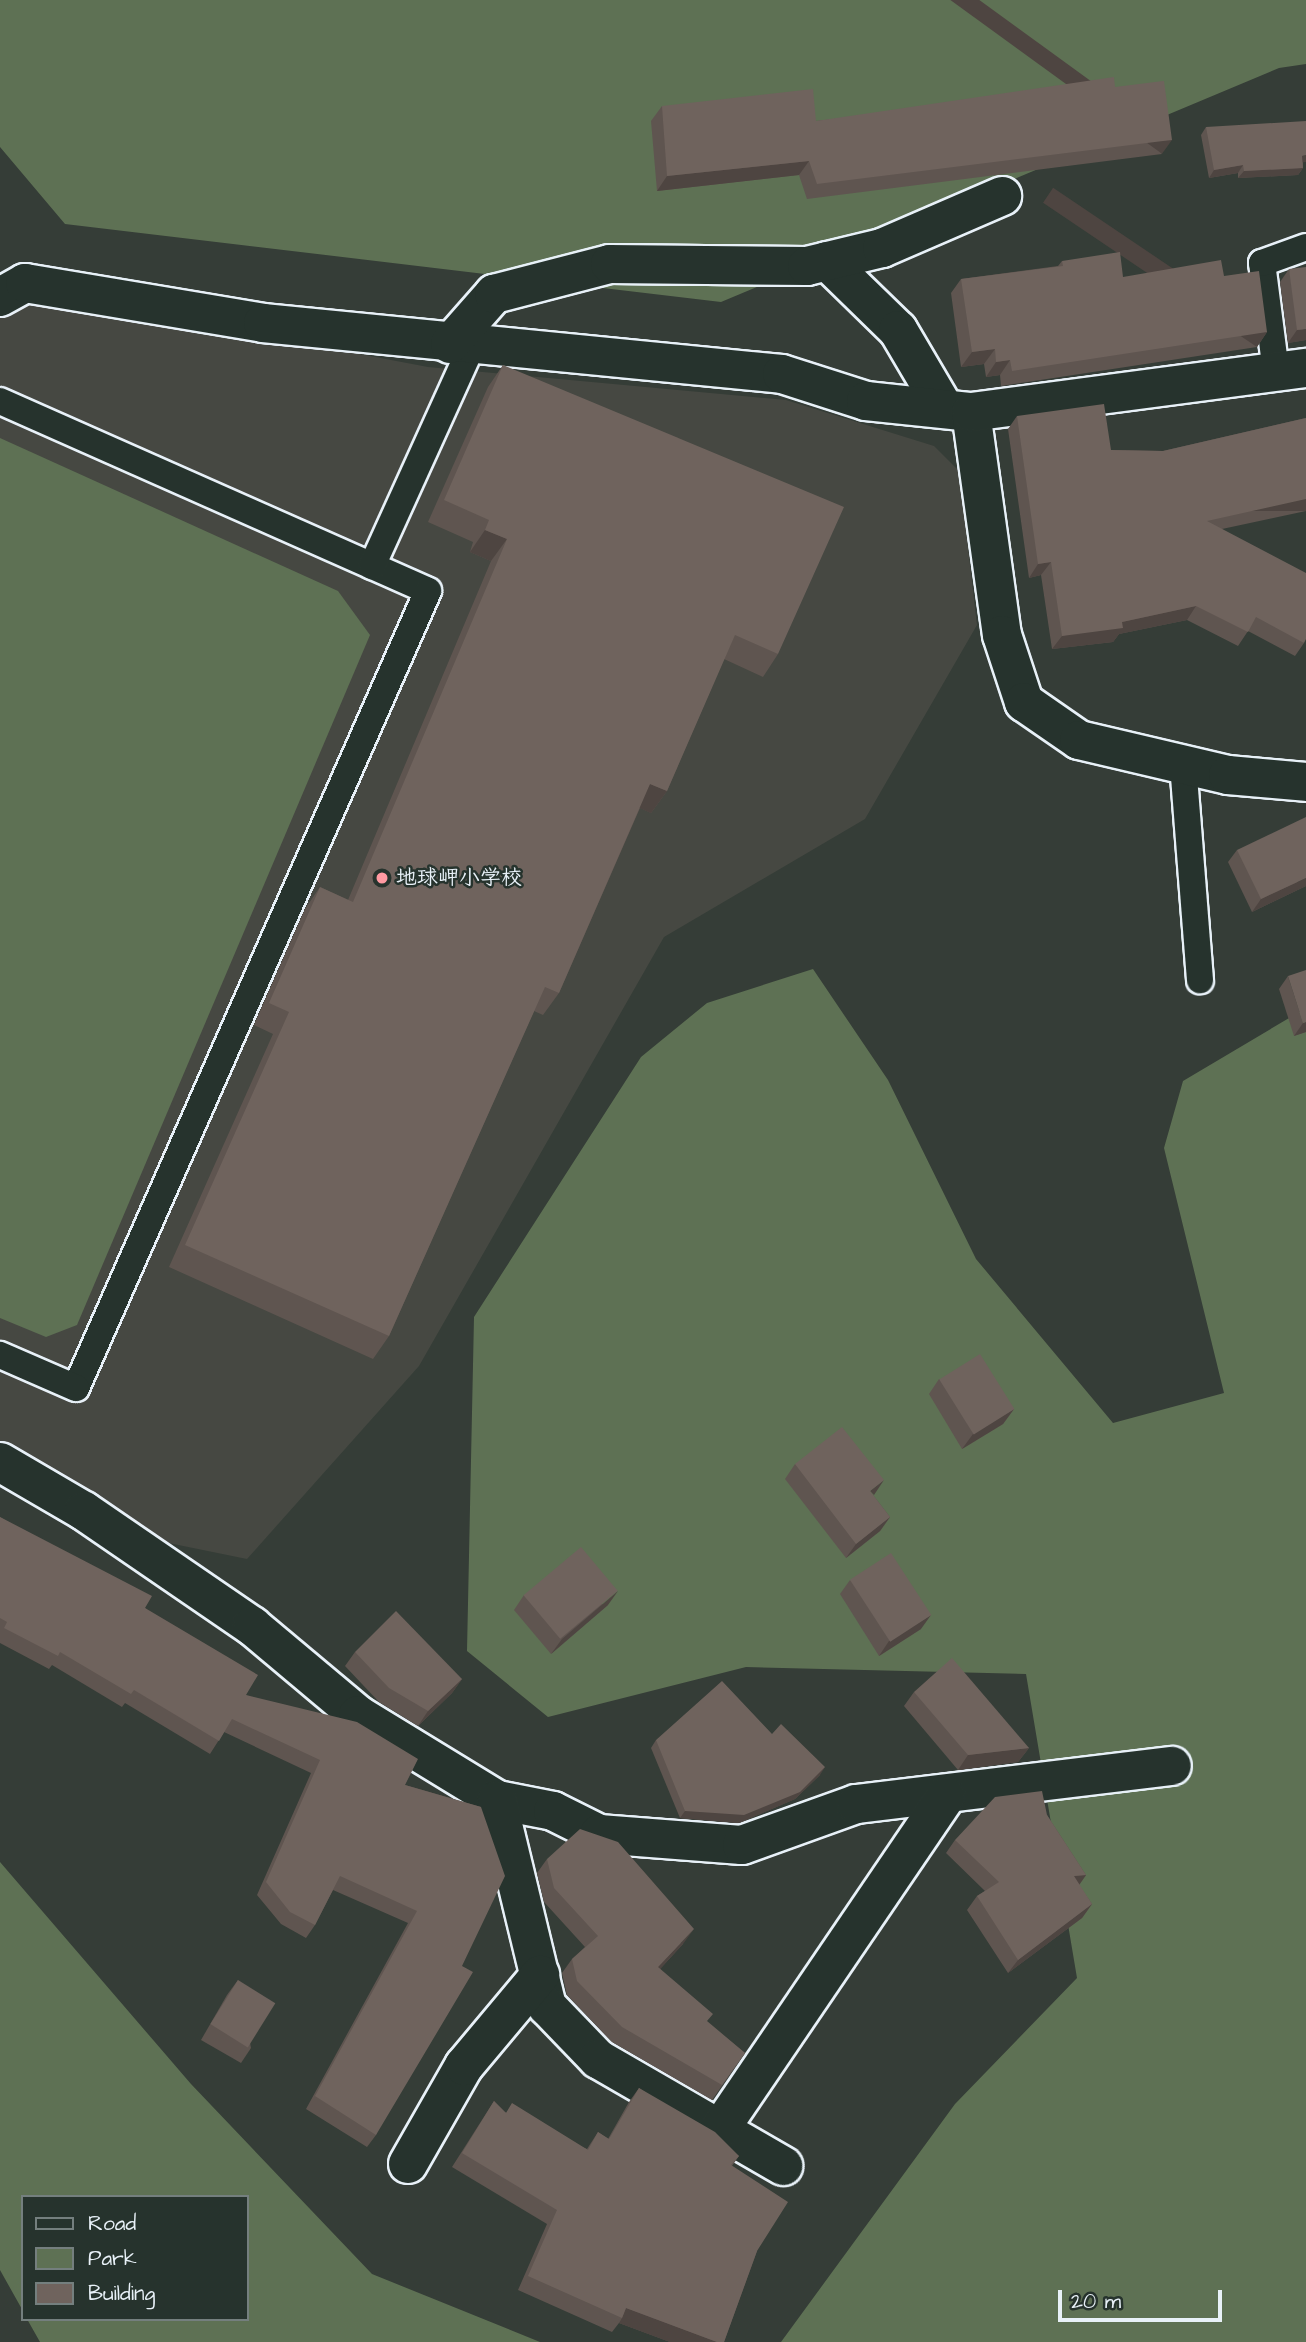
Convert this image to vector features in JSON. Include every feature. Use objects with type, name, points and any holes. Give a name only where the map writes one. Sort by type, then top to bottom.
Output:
[{"type":"street","points":[[461,345],[494,294],[610,264],[807,266],[882,248],[1002,196]]},
{"type":"street","points":[[827,261],[898,330],[957,410],[1002,635],[1024,702],[1079,740],[1228,775],[1306,782]]},
{"type":"street","points":[[0,297],[25,283],[263,323],[461,345],[782,373],[866,401],[957,410],[1291,370]]},
{"type":"street","points":[[0,1462],[85,1511],[252,1626],[358,1715],[497,1800],[553,1811],[598,1835],[742,1845],[856,1804],[946,1796],[1172,1766]]},
{"type":"street","points":[[719,2129],[946,1796]]},
{"type":"street","points":[[497,1800],[547,2006],[598,2059],[783,2166]]},
{"type":"street","points":[[408,2164],[464,2066],[540,1975]]},
{"type":"lane","points":[[1291,370],[1262,262],[1306,247]]},
{"type":"lane","points":[[372,566],[461,345]]},
{"type":"lane","points":[[0,401],[428,591],[76,1388],[0,1355]]},
{"type":"lane","points":[[1183,764],[1200,981]]},
{"type":"shaded area","name":"地球岬小学校","points":[[37,293],[428,367],[786,400],[934,446],[959,471],[977,625],[865,819],[664,937],[419,1366],[247,1559],[149,1539],[0,1450],[0,318]]},
{"type":"green space","points":[[0,0],[1306,0],[1306,64],[1279,68],[721,302],[65,224],[0,147]]},
{"type":"green space","points":[[0,438],[338,591],[370,635],[77,1325],[46,1337],[0,1318]]},
{"type":"green space","points":[[813,969],[888,1080],[976,1259],[1113,1423],[1224,1393],[1164,1148],[1183,1081],[1306,1008],[1306,2342],[781,2342],[955,2104],[1077,1978],[1026,1674],[746,1667],[548,1717],[467,1651],[474,1317],[641,1057],[707,1003]]},
{"type":"green space","points":[[0,1862],[191,2084],[372,2274],[540,2342],[40,2342],[28,2321],[248,2321],[248,2195],[21,2195],[21,2307],[0,2270]]},
{"type":"building","points":[[1114,77],[1115,87],[1164,81],[1172,140],[817,184],[809,161],[667,176],[662,106],[813,89],[816,121]]},
{"type":"building","points":[[1306,121],[1306,155],[1302,156],[1303,168],[1244,171],[1243,165],[1214,170],[1206,127]]},
{"type":"building","points":[[1120,252],[1123,277],[1221,260],[1224,276],[1259,271],[1267,332],[1012,371],[1010,360],[996,362],[995,349],[972,352],[961,279],[1063,266],[1062,261]]},
{"type":"building","points":[[1306,267],[1306,329],[1297,330],[1289,269]]},
{"type":"building","points":[[503,365],[844,507],[778,654],[735,635],[667,791],[650,784],[559,993],[545,987],[389,1336],[185,1245],[289,1012],[269,1003],[320,887],[353,902],[507,539],[485,530],[489,520],[444,500]]},
{"type":"building","points":[[1104,404],[1111,450],[1163,451],[1306,418],[1306,499],[1207,521],[1306,573],[1304,643],[1256,617],[1248,632],[1196,606],[1122,622],[1123,628],[1062,636],[1051,562],[1038,564],[1017,416]]},
{"type":"building","points":[[1306,817],[1306,878],[1261,899],[1237,850]]},
{"type":"building","points":[[1306,970],[1306,1022],[1303,1023],[1288,976]]},
{"type":"building","points":[[980,1354],[1014,1409],[974,1435],[939,1379]]},
{"type":"building","points":[[842,1427],[884,1480],[870,1491],[890,1517],[856,1544],[795,1464]]},
{"type":"building","points":[[0,1517],[152,1596],[145,1608],[258,1675],[246,1695],[357,1722],[418,1759],[405,1785],[481,1807],[505,1876],[462,1966],[473,1972],[376,2135],[315,2096],[417,1911],[340,1876],[315,1925],[290,1912],[266,1882],[320,1760],[232,1719],[219,1741],[134,1690],[131,1694],[60,1652],[58,1656],[4,1628],[7,1622],[0,1618]]},
{"type":"building","points":[[581,1547],[618,1591],[560,1639],[524,1595]]},
{"type":"building","points":[[891,1553],[931,1615],[890,1642],[850,1580]]},
{"type":"building","points":[[396,1611],[462,1679],[428,1711],[389,1688],[355,1652]]},
{"type":"building","points":[[952,1658],[1029,1748],[968,1755],[914,1692]]},
{"type":"building","points":[[722,1681],[772,1734],[781,1724],[825,1767],[800,1792],[744,1815],[685,1811],[656,1740]]},
{"type":"building","points":[[1042,1791],[1047,1815],[1086,1875],[1074,1876],[1092,1904],[1018,1960],[977,1896],[999,1882],[955,1840],[995,1797]]},
{"type":"building","points":[[580,1829],[618,1842],[694,1929],[658,1967],[713,2014],[707,2021],[745,2053],[722,2085],[622,2027],[577,1981],[572,1959],[598,1936],[554,1888],[547,1859]]},
{"type":"building","points":[[238,1980],[275,2003],[248,2047],[210,2024]]},
{"type":"building","points":[[639,2088],[715,2132],[739,2156],[731,2165],[788,2202],[757,2251],[724,2342],[717,2342],[626,2308],[622,2318],[528,2276],[557,2210],[462,2153],[494,2101],[506,2113],[512,2103],[588,2150],[598,2132],[609,2139]]},
{"type":"place","name":"地球岬小学校","points":[[382,878]]}]
